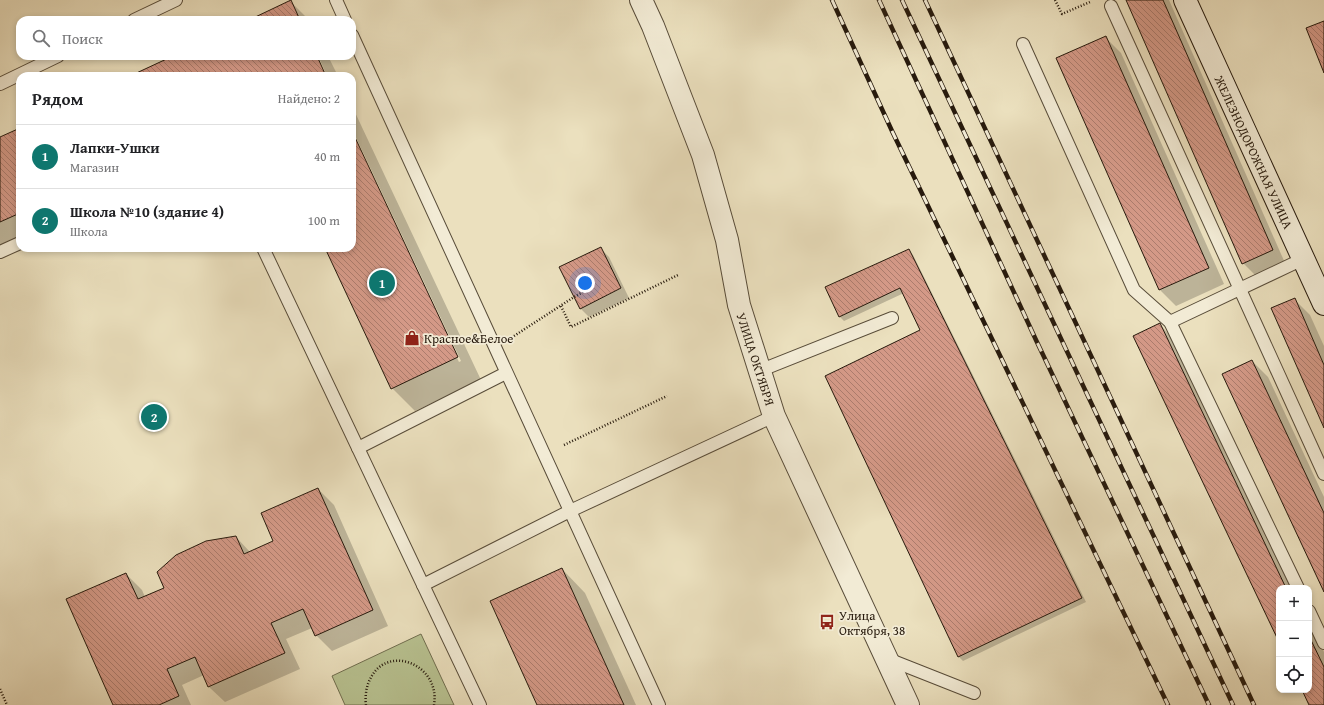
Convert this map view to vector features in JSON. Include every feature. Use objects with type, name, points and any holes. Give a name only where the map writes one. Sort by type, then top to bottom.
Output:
[{"type":"street","name":"УЛИЦА ОКТЯБРЯ","points":[[641,0],[653,26],[703,154],[727,240],[739,305],[774,416],[908,705]]},
{"type":"street","name":"ЖЕЛЕЗНОДОРОЖНАЯ УЛИЦА","points":[[1185,0],[1324,304]]},
{"type":"lane","points":[[142,16],[176,0]]},
{"type":"lane","points":[[336,0],[343,16]]},
{"type":"lane","points":[[1111,6],[1324,474]]},
{"type":"lane","points":[[356,44],[659,705]]},
{"type":"lane","points":[[1023,44],[1134,290],[1170,322],[1297,585]]},
{"type":"lane","points":[[25,72],[50,60]]},
{"type":"lane","points":[[0,84],[16,76]]},
{"type":"lane","points":[[0,252],[16,245]]},
{"type":"lane","points":[[265,252],[480,705]]},
{"type":"lane","points":[[1170,322],[1303,259]]},
{"type":"lane","points":[[759,371],[892,318]]},
{"type":"lane","points":[[358,448],[506,372]]},
{"type":"lane","points":[[423,585],[570,511],[774,416]]},
{"type":"lane","points":[[1312,617],[1324,643]]},
{"type":"lane","points":[[886,659],[974,693]]},
{"type":"path","points":[[1055,0],[1062,14],[1094,0]]},
{"type":"path","points":[[561,306],[571,327],[678,275]]},
{"type":"path","points":[[496,348],[583,292]]},
{"type":"path","points":[[544,455],[667,396]]},
{"type":"path","points":[[366,705],[366,690],[373,673],[384,664],[394,661],[404,661],[422,669],[427,674],[434,691],[434,705]]},
{"type":"path","points":[[0,689],[7,705]]},
{"type":"green space","points":[[421,634],[454,705],[345,705],[332,676]]},
{"type":"building","points":[[291,0],[298,16],[257,16]]},
{"type":"building","points":[[1126,0],[1163,0],[1273,250],[1242,264]]},
{"type":"building","points":[[1324,21],[1324,73],[1306,28]]},
{"type":"building","points":[[1106,36],[1209,268],[1159,290],[1056,58]]},
{"type":"building","points":[[164,60],[319,60],[324,72],[139,72]]},
{"type":"building","points":[[16,130],[16,215],[0,222],[0,137]]},
{"type":"building","points":[[356,140],[458,357],[391,389],[327,252],[356,252]]},
{"type":"building","points":[[601,247],[621,288],[580,309],[559,267]]},
{"type":"building","points":[[909,249],[1082,598],[958,657],[825,376],[920,330],[900,288],[839,317],[825,287]]},
{"type":"building","points":[[1295,298],[1324,365],[1324,428],[1271,308]]},
{"type":"building","points":[[1160,323],[1285,585],[1276,585],[1276,636],[1133,336]]},
{"type":"building","points":[[1252,360],[1324,513],[1324,592],[1222,374]]},
{"type":"building","points":[[318,488],[373,610],[315,636],[303,609],[271,623],[285,653],[208,687],[195,657],[167,669],[179,696],[159,705],[113,705],[66,599],[126,573],[138,599],[164,588],[157,572],[176,555],[206,541],[236,536],[244,554],[273,541],[261,513]]},
{"type":"building","points":[[562,568],[624,705],[537,705],[490,601]]},
{"type":"building","points":[[1312,642],[1324,667],[1324,705],[1309,705],[1303,693],[1312,693]]},
{"type":"railway","points":[[832,0],[892,131],[1168,705]]},
{"type":"railway","points":[[879,0],[1036,340],[1209,705]]},
{"type":"railway","points":[[902,0],[1233,705]]},
{"type":"railway","points":[[925,0],[1254,705]]},
{"type":"place","name":"Лапки-Ушки","points":[[382,283]]},
{"type":"place","name":"Красное&Белое","points":[[412,338]]},
{"type":"place","name":"Школа №10 (здание 4)","points":[[154,417]]},
{"type":"place","name":"Улица Октября, 38","points":[[827,622]]}]
